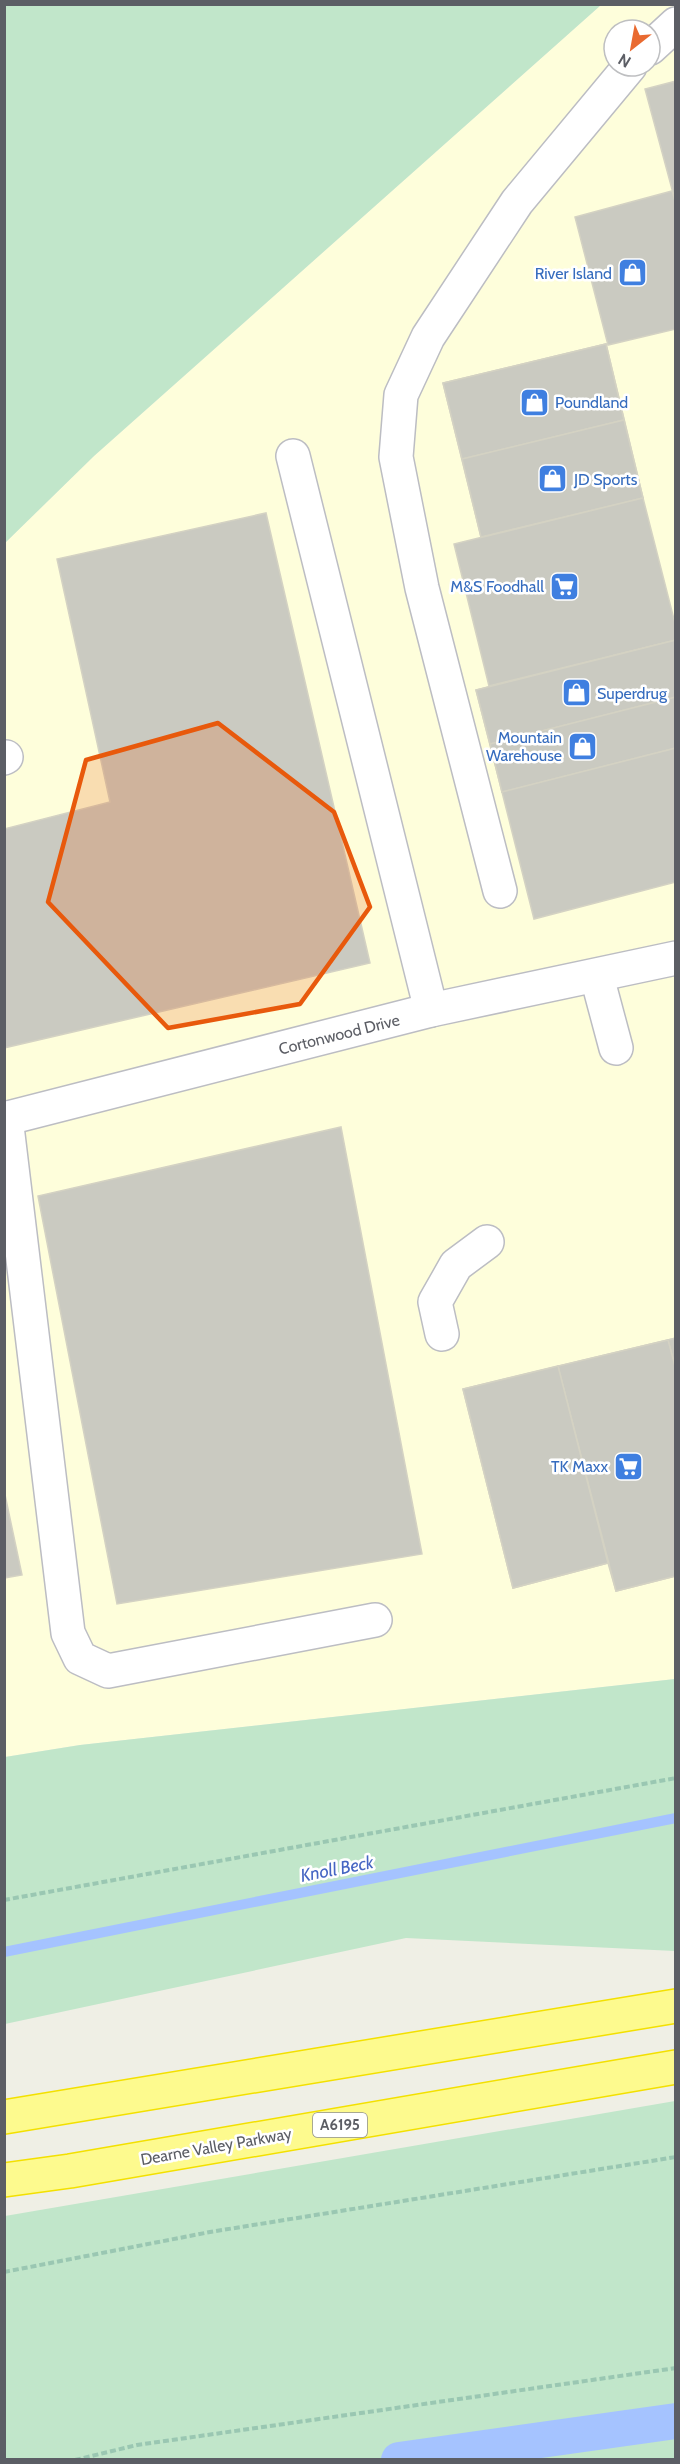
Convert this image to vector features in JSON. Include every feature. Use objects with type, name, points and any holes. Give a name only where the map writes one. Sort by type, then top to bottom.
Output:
[{"type":"highway","points":[[4,2117],[675,2006]]},
{"type":"highway","name":"Dearne Valley Parkway","points":[[4,2180],[82,2169],[675,2067]]},
{"type":"street","points":[[662,36],[675,24]]},
{"type":"street","points":[[500,891],[422,588],[396,457],[400,395],[428,337],[518,202],[620,78]]},
{"type":"street","points":[[293,456],[431,1010]]},
{"type":"street","name":"Cortonwood Drive","points":[[5,1119],[431,1010],[675,958]]},
{"type":"street","points":[[597,976],[616,1048]]},
{"type":"street","points":[[5,1119],[68,1633],[80,1658],[108,1671],[375,1620]]},
{"type":"street","points":[[441,1334],[435,1302],[456,1265],[487,1242]]},
{"type":"path","points":[[4,1899],[675,1778]]},
{"type":"path","points":[[4,2272],[210,2232],[675,2157]]},
{"type":"path","points":[[75,2460],[137,2445],[675,2368]]},
{"type":"highlighted area","points":[[218,723],[334,812],[370,907],[300,1004],[168,1028],[48,902],[86,760]]},
{"type":"shaded area","points":[[5,4],[601,5],[94,456],[5,543]]},
{"type":"shaded area","points":[[601,5],[675,5],[675,1679],[80,1745],[5,1757],[5,543],[94,456]]},
{"type":"shaded area","points":[[675,1679],[675,1951],[406,1938],[5,2024],[5,1757],[80,1745]]},
{"type":"shaded area","points":[[675,2101],[675,2459],[5,2459],[5,2216]]},
{"type":"building","points":[[676,81],[676,204],[645,89]]},
{"type":"building","name":"River Island","points":[[672,191],[676,204],[676,329],[608,345],[575,217]]},
{"type":"building","points":[[606,344],[643,498],[481,537],[443,383]]},
{"type":"building","name":"Poundland","points":[[606,344],[624,420],[462,459],[443,383]]},
{"type":"building","name":"JD Sports","points":[[624,420],[643,498],[481,537],[462,459]]},
{"type":"building","name":"M&S Foodhall","points":[[643,498],[676,627],[676,640],[489,686],[454,544]]},
{"type":"building","points":[[266,513],[370,963],[4,1048],[4,829],[110,802],[57,559]]},
{"type":"building","points":[[676,640],[676,748],[502,792],[476,690]]},
{"type":"building","name":"Superdrug","points":[[676,640],[676,697],[490,744],[476,690]]},
{"type":"building","name":"Mountain Warehouse","points":[[676,697],[676,748],[502,792],[490,744]]},
{"type":"building","points":[[676,748],[676,882],[534,919],[502,792]]},
{"type":"building","points":[[341,1127],[422,1554],[117,1604],[38,1196]]},
{"type":"building","points":[[676,1338],[676,1576],[616,1591],[608,1563],[513,1588],[463,1389]]},
{"type":"building","points":[[676,1338],[676,1370],[668,1340]]},
{"type":"building","name":"TK Maxx","points":[[668,1340],[676,1370],[676,1576],[616,1591],[558,1366]]},
{"type":"building","points":[[558,1366],[608,1563],[513,1588],[463,1389]]},
{"type":"building","points":[[4,1490],[22,1575],[4,1578]]},
{"type":"waterway","name":"Knoll Beck","points":[[4,1952],[676,1818]]},
{"type":"waterway","points":[[399,2460],[676,2421]]},
{"type":"place","name":"River Island","points":[[633,273]]},
{"type":"place","name":"Poundland","points":[[534,402]]},
{"type":"place","name":"JD Sports","points":[[553,479]]},
{"type":"place","name":"M&S Foodhall","points":[[565,586]]},
{"type":"place","name":"Superdrug","points":[[576,693]]},
{"type":"place","name":"Mountain Warehouse","points":[[583,746]]},
{"type":"place","name":"TK Maxx","points":[[629,1466]]}]
